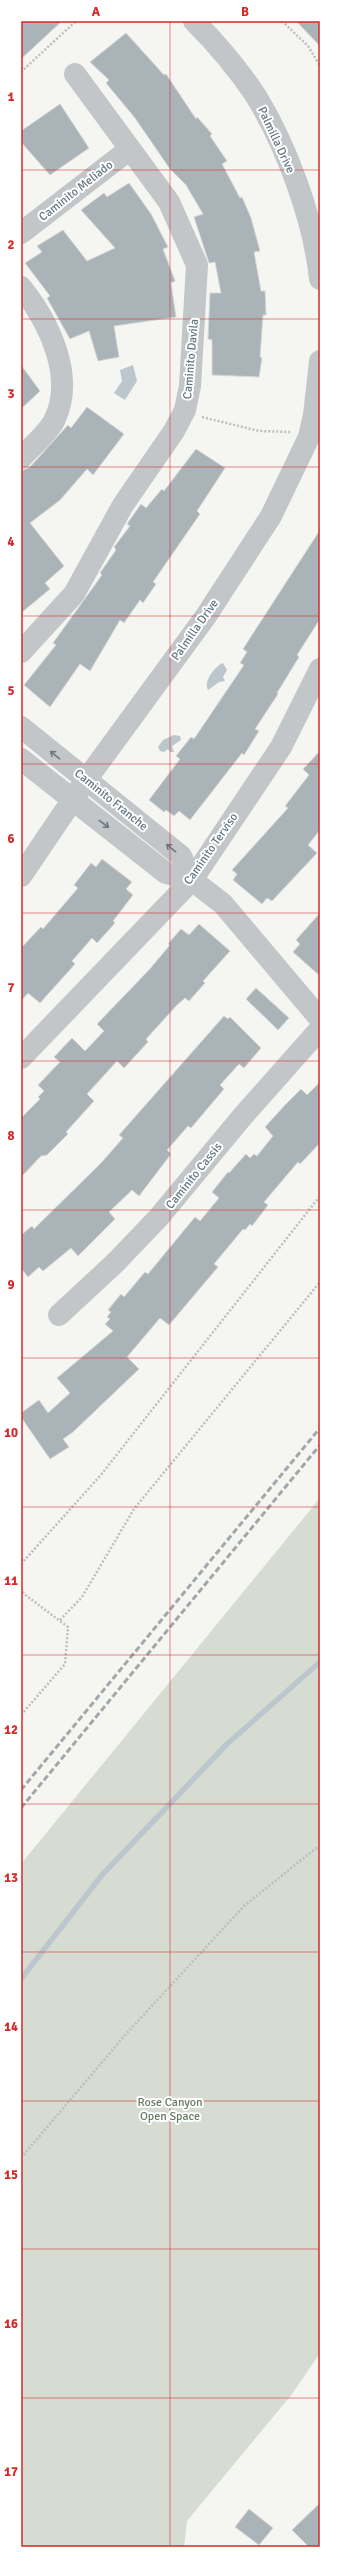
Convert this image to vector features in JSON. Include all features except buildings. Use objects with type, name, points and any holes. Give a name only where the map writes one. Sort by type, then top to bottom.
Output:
[{"type":"street","name":"Palmilla Drive","points":[[194,21],[222,50],[256,96],[277,136],[306,214],[320,279]]},
{"type":"street","name":"Caminito Davila","points":[[21,652],[74,594],[123,505],[174,431],[185,410],[190,386],[196,265],[169,202],[75,74]]},
{"type":"street","name":"Caminito Meliado","points":[[21,233],[130,149]]},
{"type":"street","points":[[21,287],[38,308],[58,349],[62,401],[53,423],[21,458]]},
{"type":"street","name":"Palmilla Drive","points":[[21,876],[86,780],[206,616],[271,516],[313,437],[320,361]]},
{"type":"street","name":"Caminito Terviso","points":[[21,1058],[192,880],[281,747],[320,669]]},
{"type":"street","name":"Caminito Franche","points":[[21,728],[181,856],[192,880]]},
{"type":"street","name":"Caminito Franche","points":[[21,759],[166,873],[192,880],[223,904],[320,1019]]},
{"type":"street","name":"Caminito Cassis","points":[[59,1315],[115,1263],[160,1217],[242,1117],[320,1029]]},
{"type":"path","points":[[21,72],[76,21]]},
{"type":"path","points":[[282,21],[308,46],[320,66]]},
{"type":"path","points":[[185,410],[202,417],[259,431],[313,437]]},
{"type":"path","points":[[21,1564],[104,1470],[320,1196]]},
{"type":"path","points":[[60,1620],[82,1597],[134,1509],[320,1282]]},
{"type":"path","points":[[21,1588],[24,1594],[68,1627],[65,1664],[21,1715]]},
{"type":"path","points":[[21,2158],[126,2034],[244,1906],[320,1845]]},
{"type":"green space","name":"Rose Canyon Open Space","points":[[320,1498],[320,2353],[292,2394],[187,2521],[184,2547],[21,2547],[21,1864]]},
{"type":"shaded area","points":[[133,365],[137,381],[125,400],[114,393],[122,381],[120,370]]},
{"type":"shaded area","points":[[223,663],[227,670],[223,677],[225,681],[219,682],[208,690],[208,679],[217,667]]},
{"type":"shaded area","points":[[174,735],[180,736],[181,740],[172,746],[174,752],[170,752],[168,749],[164,752],[160,751],[158,747],[163,740]]},
{"type":"waterway","points":[[21,1979],[102,1875],[227,1744],[320,1662]]},
{"type":"railway","points":[[21,1790],[320,1428]]},
{"type":"railway","points":[[21,1808],[320,1445]]}]
